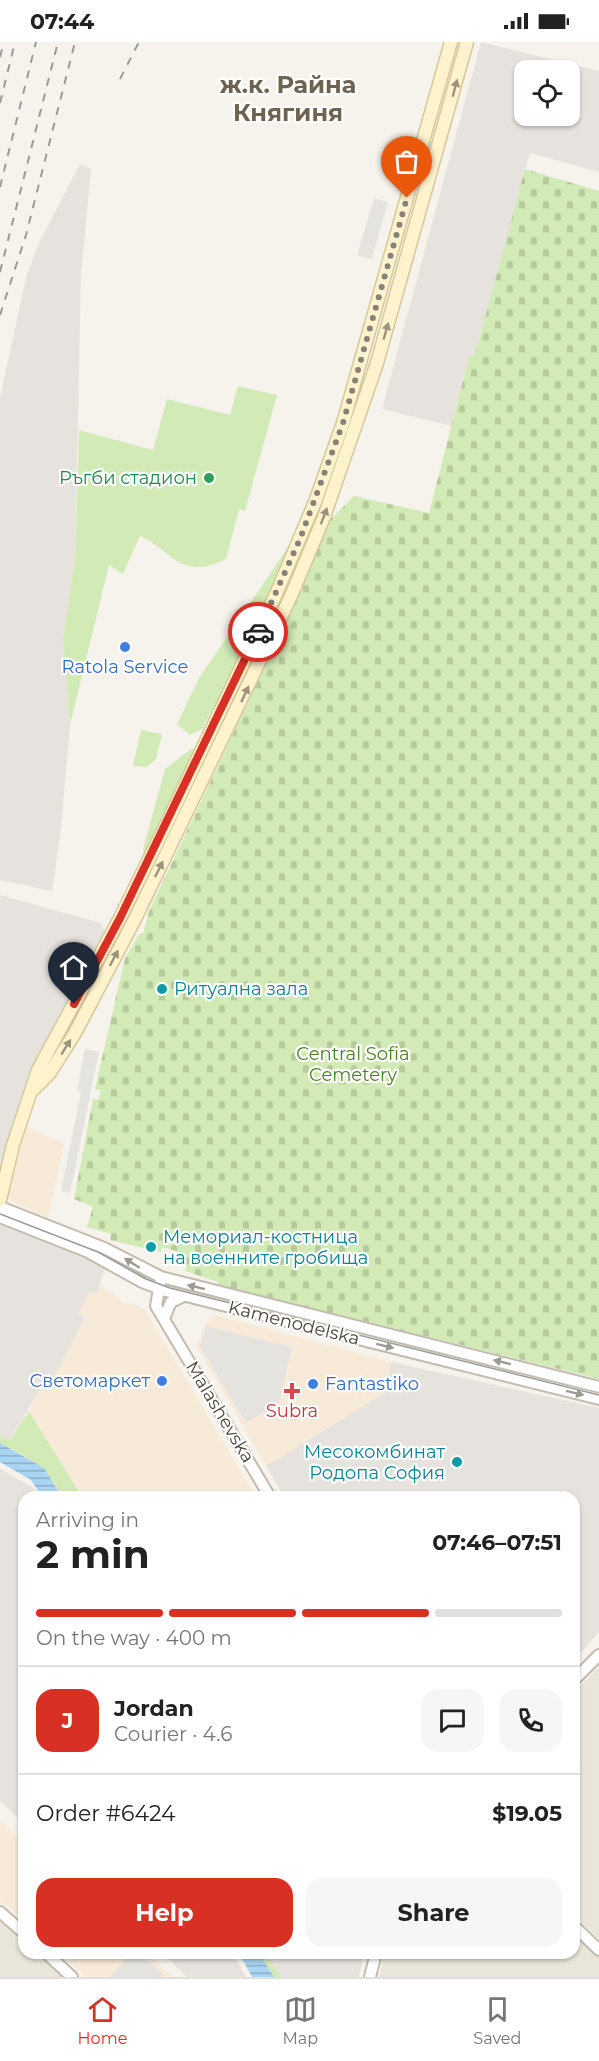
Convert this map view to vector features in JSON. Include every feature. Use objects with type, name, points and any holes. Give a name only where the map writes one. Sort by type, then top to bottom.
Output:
[{"type":"main road","points":[[0,1200],[13,1145],[42,1062],[120,918],[205,745],[300,539],[343,423],[452,42]]},
{"type":"main road","points":[[30,1093],[49,1074],[75,1033],[217,752],[291,596],[356,429],[467,42]]},
{"type":"main road","points":[[205,745],[217,752]]},
{"type":"street","name":"Kamenodelska","points":[[0,1207],[104,1248],[186,1296],[599,1399]]},
{"type":"street","name":"Kamenodelska","points":[[0,1217],[93,1254],[135,1277],[599,1387]]},
{"type":"street","name":"Malashevska","points":[[135,1277],[169,1327],[266,1491]]},
{"type":"street","points":[[156,1306],[163,1284]]},
{"type":"street","name":"Malashevska","points":[[163,1284],[163,1306],[169,1327]]},
{"type":"street","points":[[165,1316],[171,1302],[186,1296]]},
{"type":"street","points":[[580,1674],[599,1654]]},
{"type":"street","points":[[0,1912],[18,1928]]},
{"type":"street","points":[[580,1932],[599,1950]]},
{"type":"street","points":[[52,1959],[72,1977]]},
{"type":"street","points":[[370,1977],[374,1959]]},
{"type":"shaded area","points":[[481,42],[554,60],[514,60],[514,126],[580,126],[580,66],[599,71],[599,172],[530,153],[475,355],[469,357],[451,426],[382,409]]},
{"type":"shaded area","points":[[80,164],[91,169],[81,275],[75,559],[63,639],[70,725],[61,829],[52,891],[0,880],[0,397],[27,274],[40,241]]},
{"type":"shaded area","points":[[374,198],[388,202],[372,259],[357,255]]},
{"type":"shaded area","points":[[0,895],[101,923],[105,932],[23,1094],[0,1177]]},
{"type":"shaded area","points":[[85,1049],[99,1052],[70,1193],[61,1191],[81,1092],[77,1090]]},
{"type":"shaded area","points":[[25,1126],[64,1143],[48,1218],[7,1199]]},
{"type":"shaded area","points":[[0,1224],[100,1264],[105,1269],[97,1292],[89,1293],[79,1313],[85,1317],[53,1379],[42,1386],[10,1440],[0,1435]]},
{"type":"shaded area","points":[[99,1286],[115,1294],[123,1303],[134,1304],[145,1310],[252,1491],[78,1491],[29,1411],[42,1386],[53,1379],[85,1317],[79,1313],[89,1292],[96,1292]]},
{"type":"shaded area","points":[[216,1315],[391,1362],[386,1392],[266,1466],[197,1347],[204,1324]]},
{"type":"shaded area","points":[[206,1326],[292,1347],[279,1403],[246,1423],[200,1346]]},
{"type":"shaded area","points":[[391,1362],[599,1408],[599,1632],[580,1653],[580,1491],[281,1491],[266,1466],[386,1392]]},
{"type":"shaded area","points":[[0,1469],[34,1488],[35,1491],[18,1491],[18,1818],[0,1801]]},
{"type":"shaded area","points":[[599,1667],[599,1939],[580,1921],[580,1687]]},
{"type":"shaded area","points":[[0,1821],[18,1838],[18,1916],[0,1900]]},
{"type":"shaded area","points":[[0,1919],[18,1936],[18,1959],[45,1959],[65,1977],[0,1977]]},
{"type":"shaded area","points":[[580,1939],[599,1958],[599,1977],[379,1977],[384,1959],[580,1959]]},
{"type":"shaded area","points":[[66,1959],[154,1959],[174,1977],[86,1977]]},
{"type":"shaded area","points":[[126,1959],[147,1959],[163,1974],[161,1977],[110,1977]]},
{"type":"shaded area","points":[[168,1959],[236,1959],[246,1977],[187,1977]]},
{"type":"shaded area","points":[[269,1959],[363,1959],[359,1977],[281,1977]]},
{"type":"green space","name":"Central Sofia Cemetery","points":[[525,169],[599,191],[599,1379],[218,1285],[218,1282],[185,1271],[187,1264],[177,1262],[179,1252],[162,1247],[161,1252],[110,1240],[111,1234],[87,1227],[93,1207],[74,1199],[93,1099],[98,1100],[101,1090],[95,1089],[125,958],[140,933],[143,934],[149,911],[296,601],[329,521],[354,496],[429,513],[469,357],[475,355]]},
{"type":"green space","points":[[238,386],[277,395],[245,511],[239,509],[226,559],[210,565],[188,566],[178,562],[152,542],[140,536],[123,574],[109,565],[70,725],[63,639],[75,559],[79,430],[153,450],[167,399],[230,415]]},
{"type":"green space","points":[[291,543],[267,602],[232,674],[202,729],[190,735],[177,724],[199,678]]},
{"type":"green space","points":[[141,730],[162,734],[156,759],[147,767],[133,766]]},
{"type":"green space","points":[[192,748],[195,752],[147,852],[144,853],[143,849],[165,769]]},
{"type":"green space","points":[[29,1411],[78,1491],[59,1491],[50,1477],[36,1464],[0,1443],[0,1435],[10,1440]]},
{"type":"green space","points":[[263,1959],[269,1959],[281,1977],[274,1977]]},
{"type":"water","points":[[0,1443],[44,1468],[58,1491],[38,1491],[31,1480],[0,1462]]},
{"type":"water","points":[[242,1959],[263,1959],[274,1977],[252,1977]]},
{"type":"tram line","points":[[0,1214],[98,1252],[146,1279],[170,1288],[599,1395]]},
{"type":"railway","points":[[0,57],[4,42]]},
{"type":"railway","points":[[0,103],[15,42]]},
{"type":"railway","points":[[0,187],[36,42]]},
{"type":"railway","points":[[0,272],[58,42]]},
{"type":"railway","points":[[0,315],[26,235],[75,42]]},
{"type":"railway","points":[[120,79],[139,42]]},
{"type":"way so far","points":[[258,632],[300,539],[343,423],[407,198]]},
{"type":"place","name":"Ръгби стадион","points":[[209,478]]},
{"type":"place","name":"Ratola Service","points":[[125,647]]},
{"type":"place","name":"Ритуална зала","points":[[162,989]]},
{"type":"place","name":"Мемориал-костница на военните гробища","points":[[151,1247]]},
{"type":"place","name":"Светомаркет","points":[[162,1381]]},
{"type":"place","name":"Fantastiko","points":[[313,1384]]},
{"type":"place","name":"Subra","points":[[292,1391]]},
{"type":"place","name":"Месокомбинат Родопа София","points":[[457,1462]]},
{"type":"district","name":"ж.к. Райна Княгиня","points":[[288,98]]},
{"type":"route","points":[[74,1004],[120,918],[258,632]]}]
